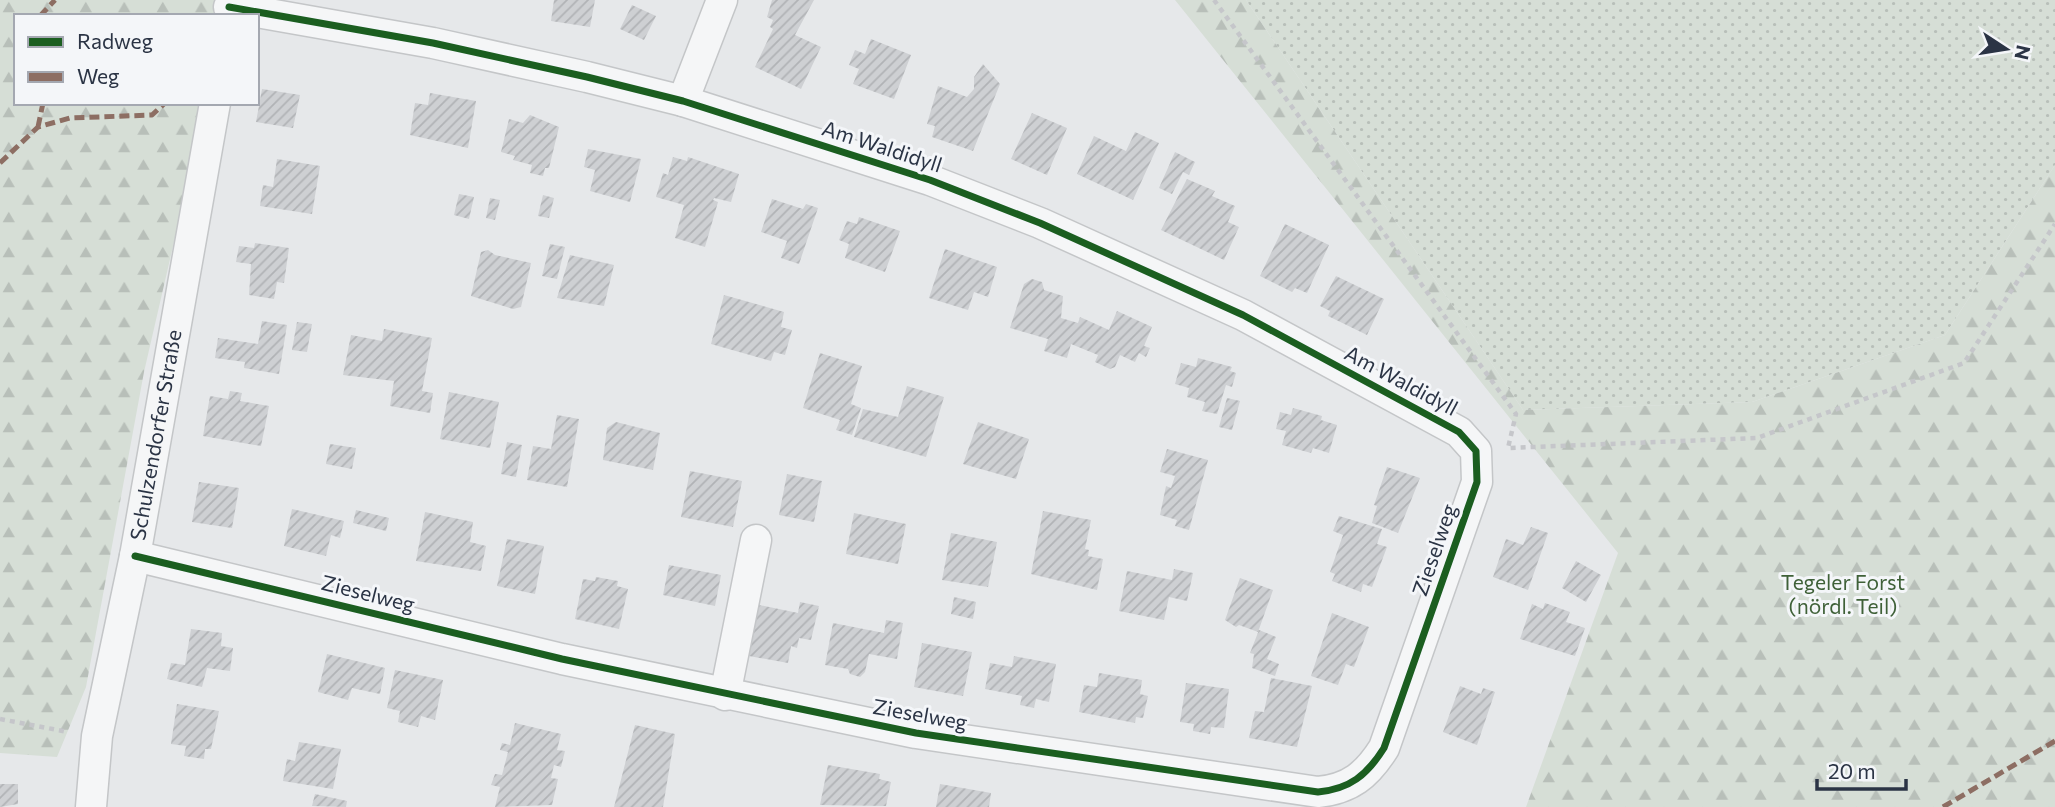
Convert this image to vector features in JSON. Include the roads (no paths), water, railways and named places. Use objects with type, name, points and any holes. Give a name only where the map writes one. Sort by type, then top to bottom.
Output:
[{"type":"street","points":[[683,101],[722,0]]},
{"type":"street","name":"Am Waldidyll","points":[[229,8],[433,43],[683,101],[930,180],[1052,228],[1243,315],[1459,432],[1476,451]]},
{"type":"street","name":"Schulzendorfer Straße","points":[[91,807],[97,736],[135,556],[215,105]]},
{"type":"street","name":"Zieselweg","points":[[135,556],[562,659],[725,695],[916,733],[1318,792],[1337,790],[1364,774],[1384,748],[1477,482],[1476,451]]},
{"type":"street","points":[[725,695],[756,540]]},
{"type":"park label","name":"Tegeler Forst (nördl. Teil)","points":[[1843,595]]}]
